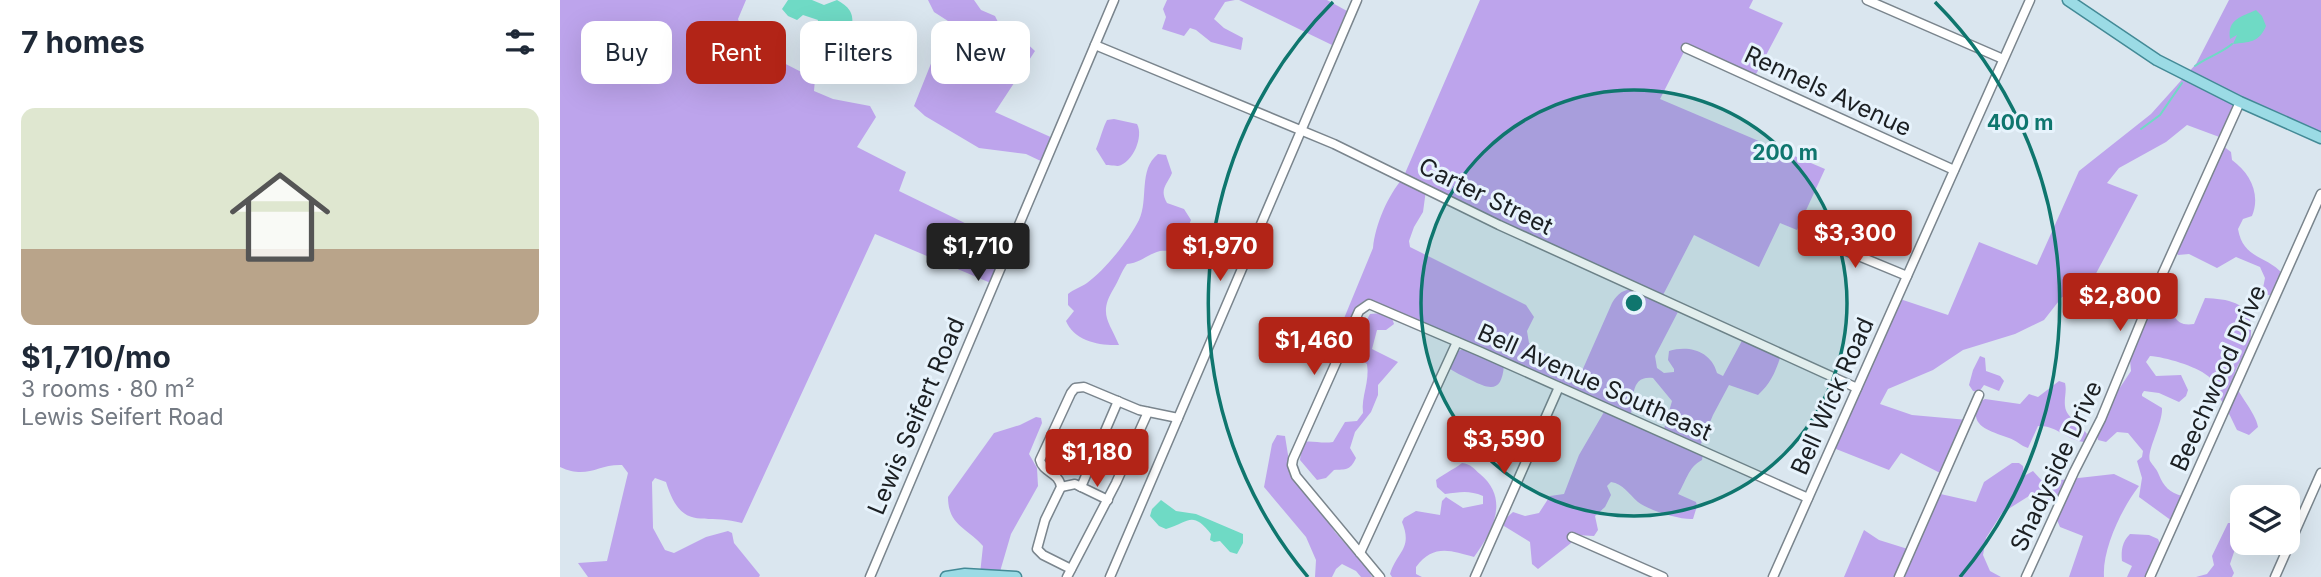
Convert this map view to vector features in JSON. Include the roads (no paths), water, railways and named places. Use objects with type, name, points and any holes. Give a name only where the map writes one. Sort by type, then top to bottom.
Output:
[{"type":"main road","points":[[2068,0],[2157,60],[2240,102],[2321,138]]},
{"type":"main road","points":[[946,577],[1016,577]]},
{"type":"street","name":"Lewis Seifert Road","points":[[870,577],[1114,0]]},
{"type":"street","points":[[1110,577],[1357,0]]},
{"type":"street","points":[[1867,0],[2003,59]]},
{"type":"street","name":"Bell Wick Road","points":[[1773,577],[2030,0]]},
{"type":"street","name":"Carter Street","points":[[1095,44],[1369,161],[1499,225],[1857,388]]},
{"type":"street","name":"Rennels Avenue","points":[[1686,48],[1954,170]]},
{"type":"street","name":"Shadyside Drive","points":[[2026,577],[2101,419],[2143,317],[2240,102]]},
{"type":"street","name":"Beechwood Drive","points":[[2150,577],[2321,194]]},
{"type":"street","points":[[1815,237],[1907,276]]},
{"type":"street","name":"Bell Avenue Southeast","points":[[1360,553],[1296,476],[1292,466],[1293,458],[1353,323],[1365,305],[1372,305],[1457,342],[1808,498]]},
{"type":"street","points":[[1380,577],[1360,553],[1457,342]]},
{"type":"street","points":[[1149,412],[1108,500],[1069,573],[1037,550],[1045,520],[1061,487],[1058,477],[1042,467],[1040,460],[1071,393],[1075,388],[1084,387],[1149,412],[1178,418]]},
{"type":"street","points":[[1475,577],[1559,387]]},
{"type":"street","points":[[1899,577],[1979,395]]},
{"type":"street","points":[[1081,486],[1118,401]]},
{"type":"street","points":[[2275,577],[2321,472]]},
{"type":"street","points":[[1061,487],[1075,484],[1108,500]]},
{"type":"street","points":[[1572,537],[1663,577]]},
{"type":"waterway","points":[[2195,66],[2232,44]]},
{"type":"waterway","points":[[2141,129],[2160,115],[2182,83]]}]
